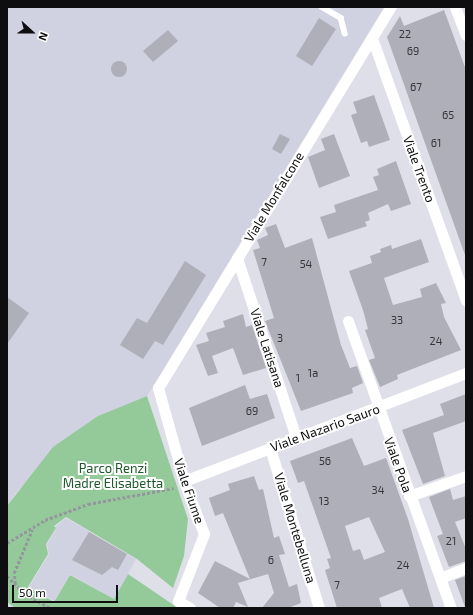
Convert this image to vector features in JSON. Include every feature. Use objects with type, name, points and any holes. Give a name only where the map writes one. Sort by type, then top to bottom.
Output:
[{"type":"street","name":"Viale Monfalcone","points":[[158,388],[391,7]]},
{"type":"street","points":[[455,7],[466,35]]},
{"type":"street","name":"Viale Trento","points":[[372,38],[466,301]]},
{"type":"street","name":"Viale Latisana","points":[[237,258],[296,437]]},
{"type":"street","name":"Viale Pola","points":[[348,321],[378,410],[451,608]]},
{"type":"street","name":"Viale Nazario Sauro","points":[[184,482],[296,437],[378,410],[466,373]]},
{"type":"street","name":"Viale Fiume","points":[[158,388],[184,482],[204,534],[178,601],[190,608]]},
{"type":"street","name":"Viale Montebelluna","points":[[270,448],[319,608]]},
{"type":"street","points":[[409,496],[466,476]]},
{"type":"street","points":[[440,578],[466,568]]},
{"type":"lane","points":[[322,7],[341,18],[345,33]]},
{"type":"path","points":[[7,543],[45,520],[88,504],[169,489],[184,482]]},
{"type":"path","points":[[15,584],[14,573],[32,529]]},
{"type":"path","points":[[7,576],[15,584],[50,608]]},
{"type":"shaded area","points":[[7,7],[384,7],[147,396],[98,416],[18,490],[7,506]]},
{"type":"shaded area","points":[[66,518],[136,559],[114,599],[70,574],[54,601],[29,587],[49,554],[47,544],[57,528],[55,527]]},
{"type":"green space","name":"Parco Renzi Madre Elisabetta","points":[[147,396],[188,519],[184,556],[173,588],[137,559],[66,517],[54,526],[56,528],[46,544],[48,554],[28,587],[54,602],[70,575],[114,599],[128,574],[178,608],[15,608],[7,602],[7,506],[53,447],[98,416]]},
{"type":"building","points":[[444,10],[466,70],[465,255],[387,37],[400,16],[404,26]]},
{"type":"building","points":[[319,18],[336,29],[312,66],[296,56]]},
{"type":"building","points":[[168,30],[178,41],[153,62],[143,51]]},
{"type":"building","points":[[119,61],[125,63],[127,69],[125,75],[119,77],[113,75],[111,69],[113,63]]},
{"type":"building","points":[[374,95],[390,140],[369,147],[367,141],[361,143],[351,115],[357,113],[353,102]]},
{"type":"building","points":[[280,134],[290,139],[281,154],[272,149]]},
{"type":"building","points":[[334,134],[350,176],[319,188],[308,157],[325,150],[321,139]]},
{"type":"building","points":[[396,161],[411,204],[391,211],[388,204],[368,213],[370,220],[365,222],[367,226],[328,239],[320,217],[336,212],[334,205],[378,190],[373,177],[379,175],[377,169]]},
{"type":"building","points":[[276,224],[285,248],[312,238],[341,345],[350,368],[357,366],[363,383],[352,388],[353,393],[301,411],[265,321],[274,318],[253,250],[260,248],[257,240],[268,235],[265,228]]},
{"type":"building","points":[[421,239],[429,262],[384,278],[393,305],[422,297],[420,289],[436,283],[446,303],[441,304],[444,317],[461,350],[397,375],[398,379],[380,387],[369,360],[375,358],[365,330],[368,329],[363,310],[349,271],[372,263],[370,256],[381,252],[380,249],[391,245],[392,249]]},
{"type":"building","points":[[185,261],[206,275],[163,345],[155,341],[143,359],[120,345],[137,318],[147,323]]},
{"type":"building","points":[[7,297],[29,313],[7,344]]},
{"type":"building","points":[[243,314],[246,327],[252,325],[266,368],[243,375],[233,348],[212,356],[218,373],[208,376],[196,345],[209,341],[206,333],[225,327],[223,321]]},
{"type":"building","points":[[245,385],[250,399],[267,394],[275,418],[202,446],[189,408]]},
{"type":"building","points":[[466,394],[466,421],[433,433],[445,476],[423,484],[402,430],[444,415],[440,404]]},
{"type":"building","points":[[352,438],[364,466],[386,458],[408,519],[434,608],[410,608],[402,589],[379,598],[382,608],[337,608],[325,570],[330,568],[327,559],[331,558],[304,481],[298,483],[290,461]],"holes":[[[369,517],[385,552],[364,560],[360,549],[353,551],[345,526]]]},
{"type":"building","points":[[254,476],[259,490],[263,489],[274,538],[279,536],[285,554],[279,555],[289,587],[297,584],[301,603],[288,608],[262,608],[274,593],[268,574],[238,583],[248,607],[236,602],[233,608],[220,608],[198,593],[215,561],[250,579],[223,513],[215,516],[209,498],[230,490],[228,484]]},
{"type":"building","points":[[450,489],[453,500],[466,496],[466,518],[455,522],[466,549],[466,561],[449,567],[437,536],[443,534],[429,497]]},
{"type":"building","points":[[89,532],[127,554],[118,570],[112,567],[102,575],[72,560]]},
{"type":"building","points":[[466,576],[466,607],[465,607],[455,580]]}]
